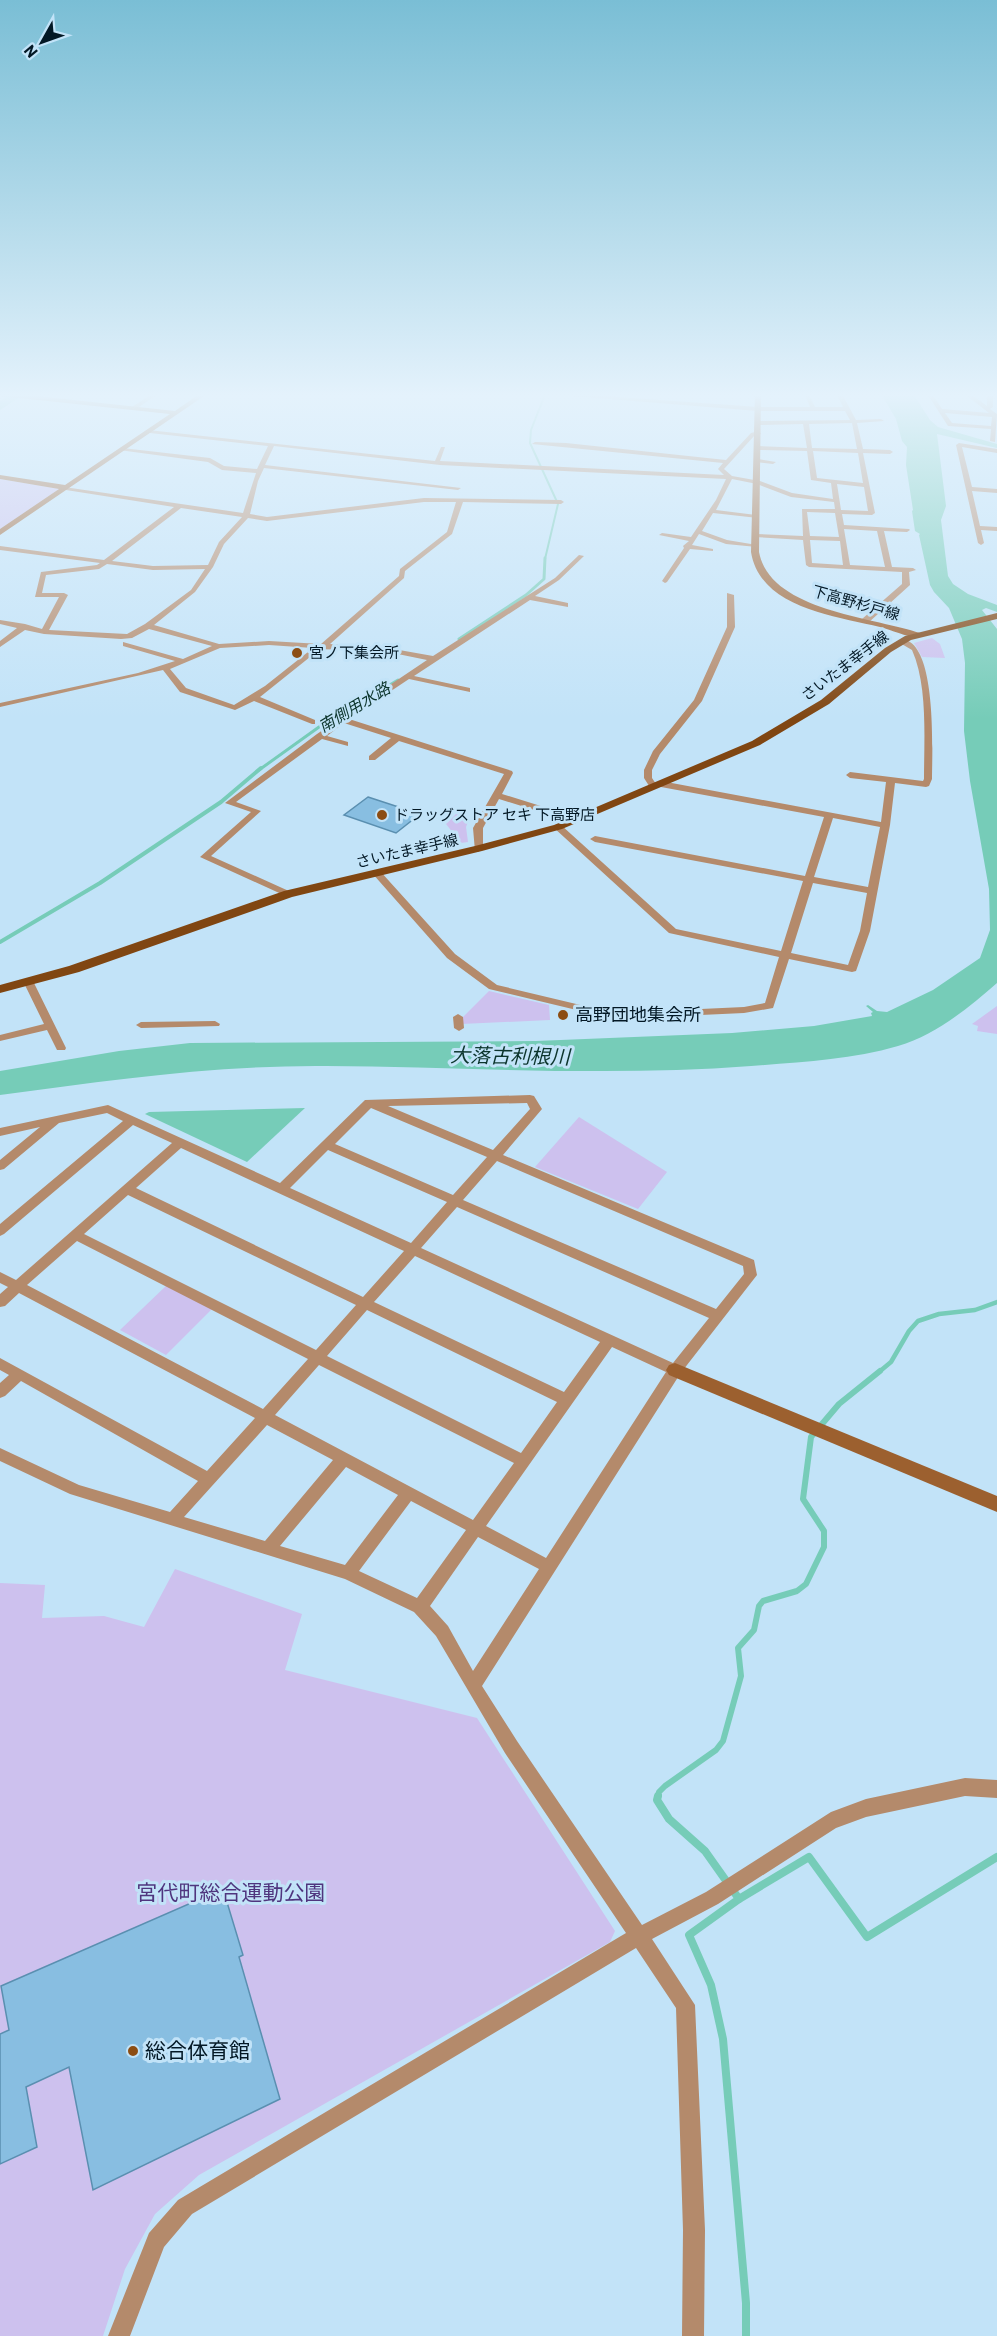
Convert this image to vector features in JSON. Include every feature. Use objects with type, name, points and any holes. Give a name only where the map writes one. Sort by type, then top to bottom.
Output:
[{"type":"main road","name":"さいたま幸手線","points":[[0,989],[74,969],[288,894],[478,849],[576,820],[756,743],[825,702],[888,650],[903,641],[917,635],[997,616]]},
{"type":"street","points":[[0,533],[47,501]]},
{"type":"street","points":[[153,501],[279,519],[410,501]]},
{"type":"street","points":[[0,622],[44,632],[129,636],[148,626],[193,591],[210,567],[222,543],[246,516],[250,501]]},
{"type":"street","points":[[164,666],[183,690],[235,708],[255,698],[291,672],[402,577],[402,570],[450,533],[460,501]]},
{"type":"street","points":[[461,501],[561,502]]},
{"type":"street","points":[[665,581],[717,501]]},
{"type":"street","name":"下高野杉戸線","points":[[757,501],[755,546],[758,568],[770,582],[785,594],[809,604],[917,635]]},
{"type":"street","points":[[837,501],[847,567]]},
{"type":"street","points":[[864,621],[906,585],[909,570],[809,565],[804,510],[872,513],[870,501]]},
{"type":"street","points":[[972,501],[981,543]]},
{"type":"street","points":[[44,632],[64,595],[38,595],[43,573],[99,567],[180,505]]},
{"type":"street","points":[[712,511],[756,517]]},
{"type":"street","points":[[841,527],[907,530]]},
{"type":"street","points":[[978,528],[997,529]]},
{"type":"street","points":[[880,529],[889,569]]},
{"type":"street","points":[[698,531],[726,542],[755,546]]},
{"type":"street","points":[[662,535],[692,539]]},
{"type":"street","points":[[756,536],[843,539]]},
{"type":"street","points":[[686,546],[711,550]]},
{"type":"street","points":[[0,548],[153,568],[210,567]]},
{"type":"street","points":[[288,894],[205,857],[257,811],[230,803],[343,720],[557,579],[581,556]]},
{"type":"street","points":[[730,596],[731,627],[698,701],[656,753],[648,770],[648,778],[658,785],[885,825]]},
{"type":"street","points":[[528,597],[565,605]]},
{"type":"street","points":[[0,645],[25,626]]},
{"type":"street","points":[[148,626],[219,646]]},
{"type":"street","points":[[850,775],[926,784],[928,779],[927,714],[921,667],[914,648],[903,641]]},
{"type":"street","points":[[0,705],[138,675],[219,646],[269,643],[388,650],[434,659]]},
{"type":"street","points":[[126,644],[182,661]]},
{"type":"street","points":[[408,677],[467,690]]},
{"type":"street","points":[[255,698],[312,722]]},
{"type":"street","points":[[343,720],[508,773],[478,828],[478,849]]},
{"type":"street","points":[[320,736],[345,744]]},
{"type":"street","points":[[372,758],[399,737]]},
{"type":"street","points":[[558,826],[673,931],[852,969],[865,931],[891,780]]},
{"type":"street","points":[[496,795],[576,820]]},
{"type":"street","points":[[377,873],[451,956],[493,987],[614,1016],[744,1010],[769,1006],[829,815]]},
{"type":"street","points":[[595,839],[808,881],[872,891]]},
{"type":"street","points":[[28,981],[61,1048]]},
{"type":"street","points":[[141,1025],[215,1024]]},
{"type":"street","points":[[0,1038],[51,1026]]},
{"type":"street","points":[[173,1519],[267,1416],[536,1109],[530,1099],[369,1103],[283,1188]]},
{"type":"street","points":[[369,1103],[749,1263],[751,1275],[675,1370],[473,1686]]},
{"type":"street","points":[[0,1132],[108,1109],[675,1370],[997,1504]]},
{"type":"street","points":[[0,1166],[58,1119]]},
{"type":"street","points":[[0,1231],[130,1120]]},
{"type":"street","points":[[0,1302],[179,1143]]},
{"type":"street","points":[[327,1145],[718,1316]]},
{"type":"street","points":[[126,1189],[567,1400]]},
{"type":"street","points":[[75,1235],[523,1461]]},
{"type":"street","points":[[0,1277],[267,1416],[549,1567]]},
{"type":"street","points":[[420,1607],[609,1340]]},
{"type":"street","points":[[0,1363],[208,1479]]},
{"type":"street","points":[[0,1392],[19,1374]]},
{"type":"street","points":[[0,1454],[75,1490],[348,1573],[420,1607],[442,1631],[473,1686],[533,1780],[685,2005],[694,2230],[693,2336]]},
{"type":"street","points":[[269,1548],[344,1458]]},
{"type":"street","points":[[348,1573],[409,1492]]},
{"type":"street","points":[[119,2336],[156,2240],[185,2207],[639,1936],[712,1898],[840,1818],[866,1808],[965,1787],[997,1789]]},
{"type":"green space","points":[[0,501],[42,501],[0,529]]},
{"type":"green space","points":[[932,638],[940,644],[945,658],[922,657],[914,643]]},
{"type":"green space","points":[[456,814],[469,819],[466,827],[468,842],[461,843],[446,824]]},
{"type":"green space","points":[[489,991],[549,1005],[550,1020],[461,1024],[460,1020]]},
{"type":"green space","points":[[997,1006],[997,1034],[977,1031],[978,1026],[972,1024]]},
{"type":"green space","points":[[579,1117],[667,1172],[638,1209],[535,1167]]},
{"type":"green space","points":[[167,1285],[212,1309],[166,1355],[120,1330]]},
{"type":"green space","name":"宮代町総合運動公園","points":[[175,1569],[302,1614],[285,1670],[477,1718],[615,1931],[610,1942],[199,2175],[155,2214],[125,2269],[103,2336],[0,2336],[0,1583],[45,1585],[42,1618],[104,1616],[144,1627]]},
{"type":"water","name":"大落古利根川","points":[[912,501],[945,501],[941,520],[948,576],[953,584],[968,594],[997,605],[997,612],[986,608],[982,610],[997,629],[997,983],[951,1020],[925,1035],[898,1046],[880,1051],[807,1062],[645,1071],[285,1066],[122,1079],[0,1095],[0,1071],[119,1051],[190,1043],[536,1041],[732,1033],[814,1026],[872,1016],[873,1012],[866,1006],[868,1005],[877,1011],[887,1012],[933,990],[980,958],[990,930],[989,889],[970,781],[964,731],[965,663],[962,639],[949,608],[930,585],[920,534],[915,531]]},
{"type":"water","points":[[305,1108],[247,1162],[145,1114],[149,1112]]},
{"type":"building","name":"ドラッグストア セキ 下高野店","points":[[368,797],[420,814],[396,833],[344,815]]},
{"type":"building","name":"総合体育館","points":[[223,1889],[243,1955],[239,1957],[280,2099],[93,2190],[69,2067],[26,2087],[37,2147],[0,2164],[0,2034],[9,2030],[1,1986]]},
{"type":"waterway","name":"南側用水路","points":[[545,559],[558,504],[557,501]]},
{"type":"waterway","name":"南側用水路","points":[[459,639],[526,595],[544,579],[545,558]]},
{"type":"waterway","name":"南側用水路","points":[[259,770],[319,727],[398,680]]},
{"type":"waterway","name":"南側用水路","points":[[0,942],[100,883],[221,802],[261,768]]},
{"type":"waterway","points":[[879,1372],[891,1362],[909,1331],[918,1321],[939,1314],[975,1310],[997,1302]]},
{"type":"waterway","points":[[658,1798],[659,1792],[665,1786],[716,1750],[723,1741],[741,1676],[738,1648],[754,1630],[759,1606],[763,1601],[797,1591],[806,1584],[824,1547],[824,1531],[803,1499],[811,1437],[839,1404],[880,1371]]},
{"type":"waterway","points":[[658,1796],[657,1800],[669,1819],[705,1851],[739,1899]]},
{"type":"waterway","points":[[739,1899],[809,1857],[867,1937],[997,1857]]},
{"type":"waterway","points":[[739,1899],[689,1935],[711,1985],[723,2039],[746,2303],[746,2336]]},
{"type":"place","name":"宮ノ下集会所","points":[[297,653]]},
{"type":"place","name":"ドラッグストア セキ 下高野店","points":[[382,815]]},
{"type":"place","name":"高野団地集会所","points":[[563,1015]]},
{"type":"place","name":"総合体育館","points":[[133,2051]]}]
